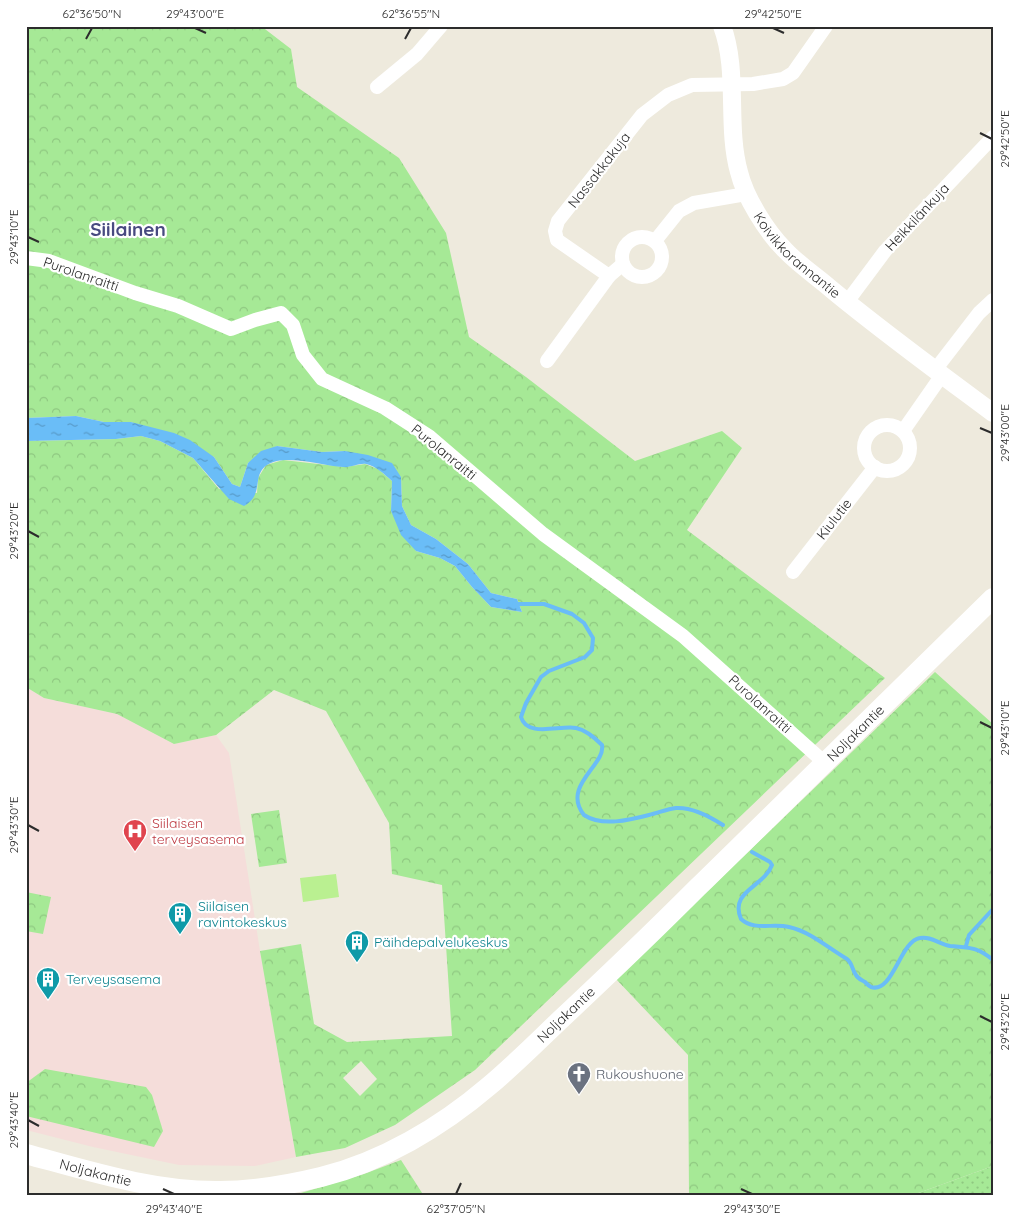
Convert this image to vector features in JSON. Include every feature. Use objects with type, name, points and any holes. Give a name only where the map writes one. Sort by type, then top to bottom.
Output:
[{"type":"main road","name":"Noljakantie","points":[[26,1154],[99,1174],[138,1182],[220,1191],[266,1188],[323,1177],[360,1164],[406,1143],[440,1123],[489,1086],[615,969],[993,598]]},
{"type":"street","points":[[377,87],[417,54],[441,26]]},
{"type":"street","name":"Koivikkorannantie","points":[[722,26],[728,47],[733,142],[738,172],[746,194],[760,217],[784,249],[847,302],[993,413]]},
{"type":"street","points":[[731,84],[753,84],[784,79],[793,72],[826,26]]},
{"type":"street","name":"Nassakkakuja","points":[[609,276],[557,240],[555,231],[558,221],[642,115],[668,95],[680,89],[692,85],[731,84]]},
{"type":"street","name":"Heikkilänkuja","points":[[847,302],[885,251],[993,137]]},
{"type":"street","points":[[655,240],[679,211],[694,203],[746,194]]},
{"type":"street","points":[[641,236],[655,240],[660,246],[662,261],[659,268],[648,276],[640,277],[633,275],[623,264],[622,256],[627,243],[641,236]]},
{"type":"street","name":"Purolanraitti","points":[[26,258],[48,260],[135,293],[178,306],[231,329],[281,314],[293,324],[303,355],[322,379],[385,408],[430,437],[543,534],[683,636],[825,763]]},
{"type":"street","points":[[547,361],[609,276],[623,264]]},
{"type":"street","points":[[903,431],[939,372],[979,313],[993,300]]},
{"type":"street","points":[[887,426],[903,431],[909,440],[910,448],[909,456],[904,463],[897,469],[889,471],[875,467],[866,457],[865,448],[868,436],[874,430],[887,426]]},
{"type":"street","name":"Kiulutie","points":[[793,572],[875,467]]},
{"type":"shaded area","name":"Siilaisen terveysasema","points":[[26,687],[44,698],[117,714],[174,744],[216,735],[229,753],[260,951],[296,1157],[255,1166],[179,1165],[93,1147],[26,1130]]},
{"type":"green space","points":[[26,26],[261,26],[291,49],[297,87],[399,158],[446,233],[469,337],[526,377],[635,461],[722,431],[742,448],[687,530],[885,678],[475,1070],[395,1125],[345,1148],[296,1157],[260,951],[301,944],[314,1024],[347,1042],[452,1036],[442,885],[392,874],[389,823],[326,711],[274,690],[216,735],[174,744],[117,714],[44,698],[26,687],[26,441],[116,439],[141,436],[160,441],[193,458],[219,489],[257,493],[258,478],[266,465],[283,460],[345,467],[365,464],[378,469],[392,481],[391,511],[416,551],[440,558],[455,566],[491,607],[522,612],[517,599],[491,593],[468,564],[436,539],[411,525],[402,506],[401,477],[345,451],[322,452],[277,446],[248,463],[240,487],[232,484],[214,457],[131,422],[104,422],[76,416],[26,418]],"holes":[[[361,1061],[377,1079],[360,1096],[343,1078]]]},
{"type":"green space","points":[[935,672],[993,724],[993,1166],[910,1196],[689,1196],[688,1055],[616,979]]},
{"type":"green space","points":[[279,810],[287,863],[259,867],[251,814]]},
{"type":"green space","points":[[336,874],[339,897],[303,902],[300,878]]},
{"type":"green space","points":[[26,892],[51,897],[43,934],[26,931]]},
{"type":"green space","points":[[45,1069],[146,1087],[152,1095],[163,1131],[154,1147],[26,1116],[26,1083]]},
{"type":"green space","points":[[401,1160],[424,1196],[291,1196],[364,1174]]},
{"type":"green space","points":[[993,1166],[993,1196],[910,1196]]},
{"type":"water","points":[[76,416],[104,422],[131,422],[174,433],[190,440],[214,457],[232,484],[240,487],[248,463],[261,451],[277,446],[322,452],[345,451],[368,455],[392,463],[401,477],[402,506],[411,525],[436,539],[468,564],[491,593],[517,599],[522,612],[491,607],[455,566],[440,558],[416,551],[401,535],[391,511],[392,481],[373,467],[363,464],[343,467],[294,460],[275,462],[262,469],[254,496],[244,506],[229,499],[193,458],[160,441],[141,436],[116,439],[26,441],[26,418]]},
{"type":"waterway","points":[[514,604],[544,604],[572,614],[584,623],[593,638],[592,650],[585,657],[549,671],[541,677],[526,703],[521,717],[524,723],[537,729],[580,729],[602,745],[598,760],[581,785],[578,795],[578,804],[584,815],[591,819],[607,822],[633,819],[682,808],[700,813],[723,825]]},
{"type":"waterway","points":[[752,852],[772,865],[762,879],[743,895],[739,910],[741,919],[752,925],[783,926],[805,933],[847,959],[857,976],[871,987],[879,987],[885,983],[907,948],[913,941],[920,938],[928,938],[950,946],[972,948],[993,960]]},
{"type":"waterway","points":[[966,946],[969,935],[993,909]]},
{"type":"place","name":"Siilaisen terveysasema","points":[[135,852]]},
{"type":"place","name":"Siilaisen ravintokeskus","points":[[180,935]]},
{"type":"place","name":"Päihdepalvelukeskus","points":[[357,963]]},
{"type":"place","name":"Terveysasema","points":[[48,1000]]},
{"type":"place","name":"Rukoushuone","points":[[579,1095]]},
{"type":"district","name":"Siilainen","points":[[128,229]]}]
